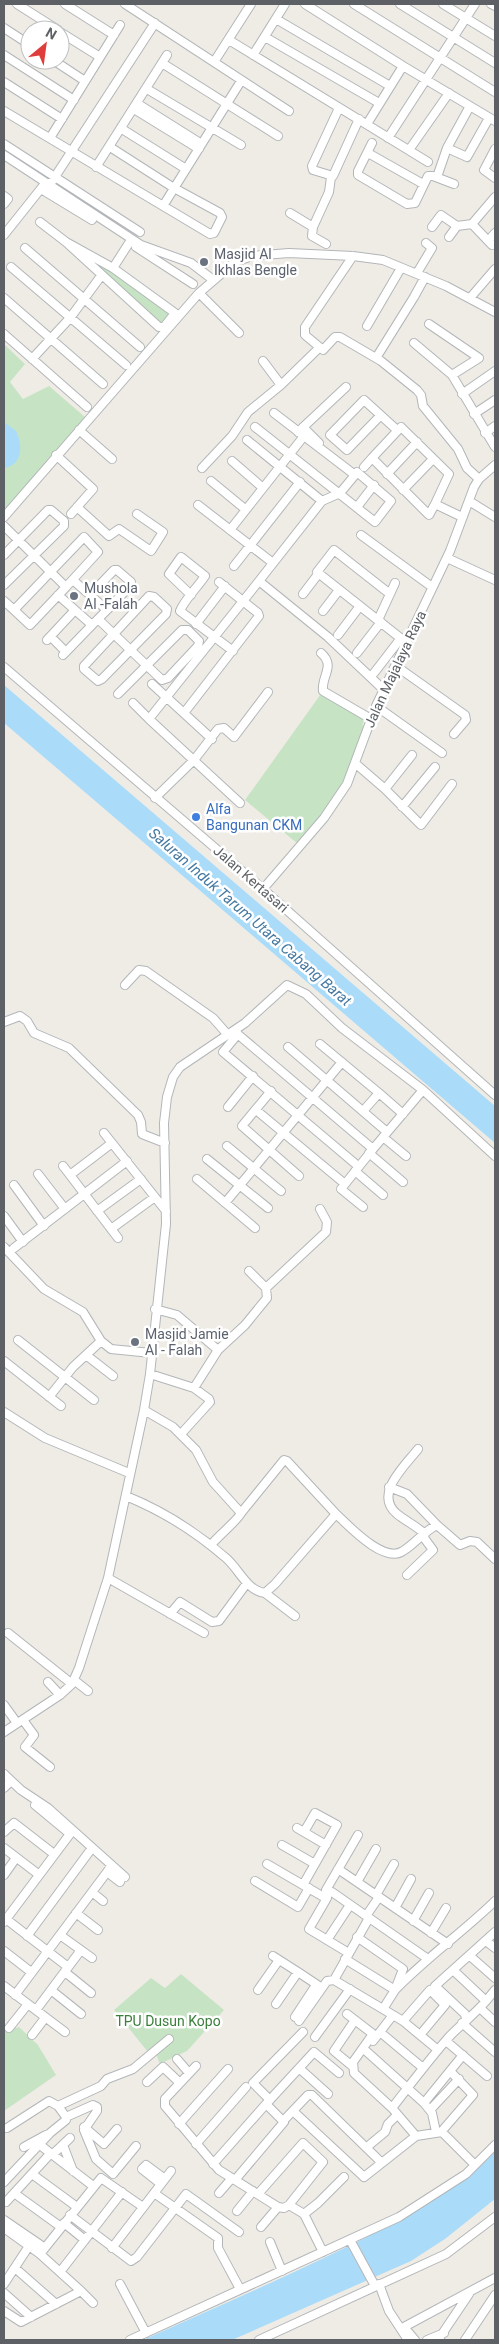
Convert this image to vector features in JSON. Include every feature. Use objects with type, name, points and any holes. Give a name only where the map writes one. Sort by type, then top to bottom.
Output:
[{"type":"street","points":[[17,4],[42,20]]},
{"type":"street","points":[[64,4],[114,35]]},
{"type":"street","points":[[125,4],[289,111]]},
{"type":"street","points":[[214,62],[251,4]]},
{"type":"street","points":[[252,55],[285,4]]},
{"type":"street","points":[[305,4],[492,119],[467,157],[447,148]]},
{"type":"street","points":[[354,4],[495,92]]},
{"type":"street","points":[[400,4],[495,63]]},
{"type":"street","points":[[443,4],[495,36]]},
{"type":"street","points":[[388,138],[475,4]]},
{"type":"street","points":[[491,4],[495,6]]},
{"type":"street","points":[[276,19],[390,86]]},
{"type":"street","points":[[4,23],[20,33]]},
{"type":"street","points":[[4,234],[45,186],[56,178],[155,23]]},
{"type":"street","points":[[50,138],[120,25]]},
{"type":"street","points":[[4,28],[20,38]]},
{"type":"street","points":[[265,37],[379,103]]},
{"type":"street","points":[[70,38],[100,57]]},
{"type":"street","points":[[229,40],[428,162]]},
{"type":"street","points":[[4,55],[74,100]]},
{"type":"street","points":[[96,166],[122,129],[168,55]]},
{"type":"street","points":[[162,64],[278,136]]},
{"type":"street","points":[[70,65],[87,78]]},
{"type":"street","points":[[367,124],[403,66]]},
{"type":"street","points":[[70,69],[87,78]]},
{"type":"street","points":[[163,206],[213,129],[241,81]]},
{"type":"street","points":[[4,82],[62,118]]},
{"type":"street","points":[[147,89],[241,145]]},
{"type":"street","points":[[409,150],[449,93]]},
{"type":"street","points":[[136,106],[201,147]]},
{"type":"street","points":[[436,177],[447,148],[470,106]]},
{"type":"street","points":[[332,177],[312,168],[339,108]]},
{"type":"street","points":[[4,111],[210,234],[214,232],[222,217],[220,213],[174,188],[110,147]]},
{"type":"street","points":[[326,244],[312,236],[313,227],[329,192],[332,177],[359,119]]},
{"type":"street","points":[[122,129],[186,169]]},
{"type":"street","points":[[372,143],[358,171],[358,175],[407,204],[416,203],[428,176],[454,184]]},
{"type":"street","points":[[4,144],[140,232]]},
{"type":"street","points":[[495,149],[484,170],[493,176],[495,167]]},
{"type":"street","points":[[368,153],[423,184]]},
{"type":"street","points":[[4,154],[45,186],[193,284]]},
{"type":"street","points":[[45,186],[141,245],[191,263],[212,280]]},
{"type":"street","points":[[4,196],[8,199],[4,204]]},
{"type":"street","points":[[432,227],[441,215],[457,226],[472,224],[495,196]]},
{"type":"street","points":[[290,213],[313,227]]},
{"type":"street","points":[[40,222],[66,242],[159,327],[164,327],[174,311],[113,268],[66,242]]},
{"type":"street","points":[[472,224],[490,243],[495,233]]},
{"type":"street","points":[[449,237],[457,226]]},
{"type":"street","points":[[113,268],[129,243]]},
{"type":"street","points":[[417,274],[432,248],[426,243]]},
{"type":"street","points":[[25,248],[140,346]]},
{"type":"street","points":[[4,517],[199,293],[235,262],[252,256],[289,253],[378,258],[425,277],[495,312]]},
{"type":"street","points":[[353,256],[304,329],[304,336],[323,350],[338,336],[376,358],[417,390],[421,395],[420,402],[458,449],[467,468],[479,479]]},
{"type":"street","points":[[12,267],[126,365]]},
{"type":"street","points":[[367,326],[402,268]]},
{"type":"street","points":[[470,298],[495,269]]},
{"type":"street","points":[[32,359],[70,318],[101,276]]},
{"type":"street","points":[[376,358],[425,277]]},
{"type":"street","points":[[199,293],[239,333]]},
{"type":"street","points":[[4,298],[103,384]]},
{"type":"street","points":[[429,324],[479,358],[452,375]]},
{"type":"street","points":[[4,334],[87,408]]},
{"type":"street","points":[[414,343],[452,375],[495,447]]},
{"type":"street","points":[[202,468],[232,436],[248,412],[281,385],[319,348]]},
{"type":"street","points":[[263,361],[281,385]]},
{"type":"street","points":[[462,394],[495,372]]},
{"type":"street","points":[[230,530],[280,467],[301,432],[346,387]]},
{"type":"street","points":[[380,416],[347,450],[330,435],[364,400],[397,430]]},
{"type":"street","points":[[474,414],[495,400]]},
{"type":"street","points":[[274,413],[355,475]]},
{"type":"street","points":[[485,433],[495,426]]},
{"type":"street","points":[[149,719],[322,501],[340,493],[357,472],[391,500],[375,522],[358,507],[340,493],[289,454],[255,427]]},
{"type":"street","points":[[364,467],[372,458],[397,430],[401,427],[449,474],[429,515],[372,458]]},
{"type":"street","points":[[79,430],[112,459]]},
{"type":"street","points":[[247,440],[322,501]]},
{"type":"street","points":[[387,474],[417,442]]},
{"type":"street","points":[[56,456],[93,489],[71,514]]},
{"type":"street","points":[[403,490],[433,459]]},
{"type":"street","points":[[232,461],[263,488]]},
{"type":"street","name":"Jalan Majalaya Raya","points":[[263,888],[332,808],[356,764],[376,706],[396,666],[404,641],[447,558],[468,502],[479,479],[495,465]]},
{"type":"street","points":[[211,481],[246,509]]},
{"type":"street","points":[[234,566],[300,482]]},
{"type":"street","points":[[358,507],[374,485]]},
{"type":"street","points":[[468,502],[495,517]]},
{"type":"street","points":[[435,504],[462,517]]},
{"type":"street","points":[[198,505],[273,563]]},
{"type":"street","points":[[77,507],[110,536],[119,529],[151,551],[163,532],[137,514]]},
{"type":"street","points":[[4,555],[48,510],[51,510],[64,521],[64,526],[4,586]]},
{"type":"street","points":[[4,526],[66,587]]},
{"type":"street","points":[[361,535],[432,587]]},
{"type":"street","points":[[4,600],[14,610],[30,625],[74,581],[98,552],[84,537],[14,610]]},
{"type":"street","points":[[303,594],[334,550],[390,594]]},
{"type":"street","points":[[191,595],[169,574],[181,557],[204,575],[191,595],[180,611],[233,651]]},
{"type":"street","points":[[447,558],[495,580]]},
{"type":"street","points":[[75,610],[49,638],[65,654],[131,586],[131,582],[115,570],[90,595]]},
{"type":"street","points":[[319,573],[404,641],[374,673]]},
{"type":"street","points":[[74,581],[107,610]]},
{"type":"street","points":[[259,581],[328,637],[384,690]]},
{"type":"street","points":[[357,652],[379,621],[395,583]]},
{"type":"street","points":[[184,713],[259,616],[243,600],[222,584],[196,624]]},
{"type":"street","points":[[323,610],[340,590]]},
{"type":"street","points":[[58,595],[75,610],[115,633],[149,666],[162,680],[165,680],[198,646],[199,641],[188,630],[182,630],[149,666],[118,694]]},
{"type":"street","points":[[150,596],[154,597],[167,609],[166,614],[132,650],[102,679],[95,679],[84,666],[115,633],[150,596]]},
{"type":"street","points":[[338,635],[360,606]]},
{"type":"street","points":[[321,653],[327,660],[329,667],[323,691],[371,719]]},
{"type":"street","points":[[396,666],[466,714],[466,720],[454,734]]},
{"type":"street","name":"Jalan Kertasari","points":[[4,667],[155,798],[263,888],[495,1095]]},
{"type":"street","points":[[152,684],[212,739]]},
{"type":"street","points":[[155,798],[194,760],[221,727],[234,737],[268,692]]},
{"type":"street","points":[[133,703],[240,803]]},
{"type":"street","points":[[376,706],[442,753]]},
{"type":"street","points":[[385,789],[412,755]]},
{"type":"street","points":[[356,764],[385,789],[421,825],[452,784]]},
{"type":"street","points":[[402,807],[435,767]]},
{"type":"street","points":[[125,985],[139,970],[146,971],[213,1018],[313,1098],[403,1182]]},
{"type":"street","points":[[4,1732],[60,1695],[73,1682],[108,1578],[150,1374],[155,1309],[162,1273],[166,1211],[165,1143],[167,1097],[176,1072],[180,1067],[233,1033],[287,985],[306,994],[342,1028],[424,1090],[495,1156]]},
{"type":"street","points":[[4,1022],[20,1016],[28,1021],[34,1032],[69,1048],[138,1116],[141,1122],[142,1134],[165,1143]]},
{"type":"street","points":[[233,1033],[223,1052],[272,1091],[383,1195]]},
{"type":"street","points":[[320,1044],[379,1093],[401,1116],[406,1125]]},
{"type":"street","points":[[288,1046],[364,1110],[406,1156]]},
{"type":"street","points":[[225,1203],[342,1062]]},
{"type":"street","points":[[228,1107],[254,1076]]},
{"type":"street","points":[[363,1207],[340,1189],[424,1090]]},
{"type":"street","points":[[272,1091],[242,1126],[299,1176]]},
{"type":"street","points":[[364,1110],[379,1093]]},
{"type":"street","points":[[256,1110],[345,1184]]},
{"type":"street","points":[[104,1133],[166,1211]]},
{"type":"street","points":[[70,1175],[112,1143]]},
{"type":"street","points":[[227,1146],[281,1191]]},
{"type":"street","points":[[207,1159],[268,1208]]},
{"type":"street","points":[[14,1248],[127,1161]]},
{"type":"street","points":[[63,1166],[118,1238]]},
{"type":"street","points":[[38,1174],[65,1209]]},
{"type":"street","points":[[97,1211],[141,1179]]},
{"type":"street","points":[[197,1179],[255,1228]]},
{"type":"street","points":[[14,1185],[44,1226]]},
{"type":"street","points":[[111,1230],[155,1196]]},
{"type":"street","points":[[266,1288],[326,1232],[327,1222],[320,1209]]},
{"type":"street","points":[[4,1216],[23,1242]]},
{"type":"street","points":[[4,1247],[44,1289],[83,1312],[102,1341],[111,1349],[151,1353]]},
{"type":"street","points":[[194,1388],[218,1350],[235,1336],[267,1298],[266,1288],[249,1271]]},
{"type":"street","points":[[155,1309],[177,1315],[218,1350]]},
{"type":"street","points":[[18,1340],[94,1400]]},
{"type":"street","points":[[49,1397],[65,1377],[102,1341]]},
{"type":"street","points":[[86,1355],[113,1376]]},
{"type":"street","points":[[4,1362],[61,1406]]},
{"type":"street","points":[[150,1374],[194,1388],[210,1402],[181,1434]]},
{"type":"street","points":[[144,1410],[181,1434],[196,1450],[213,1482],[241,1513]]},
{"type":"street","points":[[4,1412],[45,1438],[129,1473]]},
{"type":"street","points":[[408,1575],[433,1550],[424,1535],[412,1522],[397,1514],[390,1506],[387,1496],[389,1486],[418,1449]]},
{"type":"street","points":[[210,1545],[225,1528],[239,1518],[284,1460],[336,1514],[366,1541],[392,1554],[402,1553],[437,1525]]},
{"type":"street","points":[[389,1486],[407,1494],[437,1525],[460,1545],[470,1541],[477,1542],[495,1559]]},
{"type":"street","points":[[126,1496],[169,1516],[210,1545],[229,1561],[247,1583],[259,1592],[265,1593],[295,1616]]},
{"type":"street","points":[[265,1593],[336,1514]]},
{"type":"street","points":[[108,1578],[204,1633]]},
{"type":"street","points":[[170,1614],[180,1602],[212,1622],[219,1621],[247,1583]]},
{"type":"street","points":[[8,1633],[73,1682],[88,1691]]},
{"type":"street","points":[[48,1682],[60,1695]]},
{"type":"street","points":[[4,1705],[34,1735],[25,1747],[50,1768]]},
{"type":"street","points":[[4,1774],[48,1808],[122,1880],[108,1870],[15,1995]]},
{"type":"street","points":[[4,1788],[11,1781]]},
{"type":"street","points":[[35,1805],[70,1834],[38,1874],[5,1921],[47,1952],[91,1993]]},
{"type":"street","points":[[255,1881],[298,1907],[315,1864],[326,1845],[337,1825],[315,1812],[300,1830],[326,1845]]},
{"type":"street","points":[[4,1832],[14,1823],[54,1854]]},
{"type":"street","points":[[358,1835],[326,1890],[327,1898],[309,1929],[395,1990]]},
{"type":"street","points":[[282,1845],[315,1864]]},
{"type":"street","points":[[4,1848],[38,1874]]},
{"type":"street","points":[[357,1882],[376,1849]]},
{"type":"street","points":[[27,1936],[89,1852]]},
{"type":"street","points":[[4,1875],[16,1858]]},
{"type":"street","points":[[267,1864],[322,1896],[332,1892],[428,1959]]},
{"type":"street","points":[[334,1980],[394,1864]]},
{"type":"street","points":[[338,1869],[448,1944]]},
{"type":"street","points":[[394,1908],[411,1879]]},
{"type":"street","points":[[92,1892],[103,1901]]},
{"type":"street","points":[[413,1921],[429,1893]]},
{"type":"street","points":[[395,1990],[495,1901]]},
{"type":"street","points":[[327,1940],[350,1905]]},
{"type":"street","points":[[432,1933],[446,1908]]},
{"type":"street","points":[[76,1913],[98,1930]]},
{"type":"street","points":[[404,2021],[432,1988],[495,1932]]},
{"type":"street","points":[[60,1935],[92,1958]]},
{"type":"street","points":[[357,1937],[403,1969],[395,1990],[383,2009]]},
{"type":"street","points":[[486,1941],[495,1948]]},
{"type":"street","points":[[36,2010],[81,1950]]},
{"type":"street","points":[[4,1951],[31,1972]]},
{"type":"street","points":[[470,1956],[495,1978]]},
{"type":"street","points":[[258,1990],[276,1958],[319,1986]]},
{"type":"street","points":[[453,1970],[486,2001]]},
{"type":"street","points":[[276,2004],[298,1972]]},
{"type":"street","points":[[296,2019],[319,1986],[329,1979],[334,1980],[404,2021],[438,2050]]},
{"type":"street","points":[[432,1988],[465,2014],[464,2021]]},
{"type":"street","points":[[420,2035],[445,2004],[432,1988]]},
{"type":"street","points":[[315,2037],[350,1989]]},
{"type":"street","points":[[5,1990],[28,2004],[64,2032]]},
{"type":"street","points":[[51,1990],[81,2014]]},
{"type":"street","points":[[367,2147],[385,2132],[408,2087],[438,2050],[464,2021],[473,2016],[495,1990]]},
{"type":"street","points":[[9,2028],[28,2004]]},
{"type":"street","points":[[480,2008],[495,2022]]},
{"type":"street","points":[[348,2014],[424,2068]]},
{"type":"street","points":[[352,2068],[393,2015]]},
{"type":"street","points":[[32,2035],[45,2018]]},
{"type":"street","points":[[355,2020],[334,2051],[395,2111],[416,2136]]},
{"type":"street","points":[[464,2021],[495,2052]]},
{"type":"street","points":[[219,2193],[234,2179],[284,2122],[253,2083],[302,2032]]},
{"type":"street","points":[[352,2068],[377,2034]]},
{"type":"street","points":[[58,2106],[102,2085],[108,2079],[133,2069],[169,2039]]},
{"type":"street","points":[[446,2041],[487,2076]]},
{"type":"street","points":[[213,2164],[317,2049],[339,2072]]},
{"type":"street","points":[[366,2050],[424,2103],[430,2110],[438,2132],[475,2165]]},
{"type":"street","points":[[424,2103],[463,2055]]},
{"type":"street","points":[[177,2059],[189,2073]]},
{"type":"street","points":[[196,2066],[165,2099],[164,2104],[213,2164],[234,2179],[256,2192],[278,2207],[284,2208],[289,2205],[323,2162],[303,2143],[256,2192],[237,2211]]},
{"type":"street","points":[[147,2082],[163,2067],[180,2083]]},
{"type":"street","points":[[299,2068],[328,2094]]},
{"type":"street","points":[[179,2124],[228,2069]]},
{"type":"street","points":[[293,2111],[361,2176],[366,2177],[416,2136],[438,2132],[472,2097],[472,2092],[450,2071]]},
{"type":"street","points":[[430,2110],[459,2079]]},
{"type":"street","points":[[196,2144],[246,2087]]},
{"type":"street","points":[[286,2118],[308,2095],[312,2095],[382,2163]]},
{"type":"street","points":[[6,2128],[49,2100],[58,2106],[66,2117]]},
{"type":"street","points":[[24,2147],[50,2133],[63,2123],[66,2117],[95,2105],[97,2111],[84,2127]]},
{"type":"street","points":[[84,2127],[104,2144]]},
{"type":"street","points":[[84,2127],[95,2156],[122,2192],[143,2207]]},
{"type":"street","points":[[95,2156],[117,2128]]},
{"type":"street","points":[[4,2182],[50,2133]]},
{"type":"street","points":[[6,2202],[51,2154],[70,2138]]},
{"type":"street","points":[[40,2145],[93,2186]]},
{"type":"street","points":[[63,2145],[73,2171]]},
{"type":"street","points":[[130,2340],[350,2240],[424,2203],[475,2165],[495,2145]]},
{"type":"street","points":[[42,2251],[93,2186],[101,2178],[111,2177],[136,2146]]},
{"type":"street","points":[[112,2248],[171,2171]]},
{"type":"street","points":[[32,2174],[77,2207]]},
{"type":"street","points":[[304,2214],[344,2177]]},
{"type":"street","points":[[60,2272],[122,2192]]},
{"type":"street","points":[[14,2193],[85,2240]]},
{"type":"street","points":[[154,2193],[218,2238]]},
{"type":"street","points":[[70,2215],[128,2260],[134,2260],[187,2194],[239,2232]]},
{"type":"street","points":[[289,2205],[304,2214],[323,2252]]},
{"type":"street","points":[[261,2226],[278,2207]]},
{"type":"street","points":[[259,2340],[446,2254],[495,2217]]},
{"type":"street","points":[[4,2220],[42,2251],[60,2272],[93,2303]]},
{"type":"street","points":[[226,2223],[218,2238],[219,2251],[240,2289]]},
{"type":"street","points":[[4,2228],[29,2246],[42,2251]]},
{"type":"street","points":[[350,2240],[408,2340]]},
{"type":"street","points":[[270,2242],[282,2271]]},
{"type":"street","points":[[4,2284],[29,2246]]},
{"type":"street","points":[[15,2268],[56,2304]]},
{"type":"street","points":[[415,2340],[404,2327],[495,2278]]},
{"type":"street","points":[[120,2284],[146,2333]]},
{"type":"street","points":[[4,2311],[19,2322],[81,2291]]},
{"type":"street","points":[[438,2340],[470,2292]]},
{"type":"street","points":[[4,2293],[31,2317]]},
{"type":"street","points":[[465,2340],[495,2295]]},
{"type":"street","points":[[427,2340],[444,2332]]},
{"type":"green space","points":[[79,252],[99,263],[172,312],[161,326]]},
{"type":"green space","points":[[4,344],[25,364],[10,382],[23,399],[49,386],[85,417],[4,511]]},
{"type":"green space","points":[[323,691],[365,719],[362,725],[368,728],[332,808],[298,844],[245,800]]},
{"type":"green space","name":"TPU Dusun Kopo","points":[[181,1974],[224,2010],[187,2051],[160,2064],[156,2054],[152,2057],[114,2010],[151,1978],[165,1988]]},
{"type":"green space","points":[[19,2027],[38,2045],[56,2075],[4,2111],[4,2032]]},
{"type":"water","points":[[4,422],[16,431],[20,442],[20,454],[15,463],[4,468]]},
{"type":"water","name":"Saluran Induk Tarum Utara Cabang Barat","points":[[4,685],[495,1106],[495,1143],[4,723]]},
{"type":"water","points":[[495,2149],[495,2199],[445,2239],[411,2261],[232,2340],[143,2340],[260,2288],[396,2222],[458,2182]]},
{"type":"place","name":"Masjid Al Ikhlas Bengle","points":[[204,262]]},
{"type":"place","name":"Mushola Al -Falah","points":[[74,596]]},
{"type":"place","name":"Alfa Bangunan CKM","points":[[196,817]]},
{"type":"place","name":"Masjid Jamie Al - Falah","points":[[135,1342]]}]
